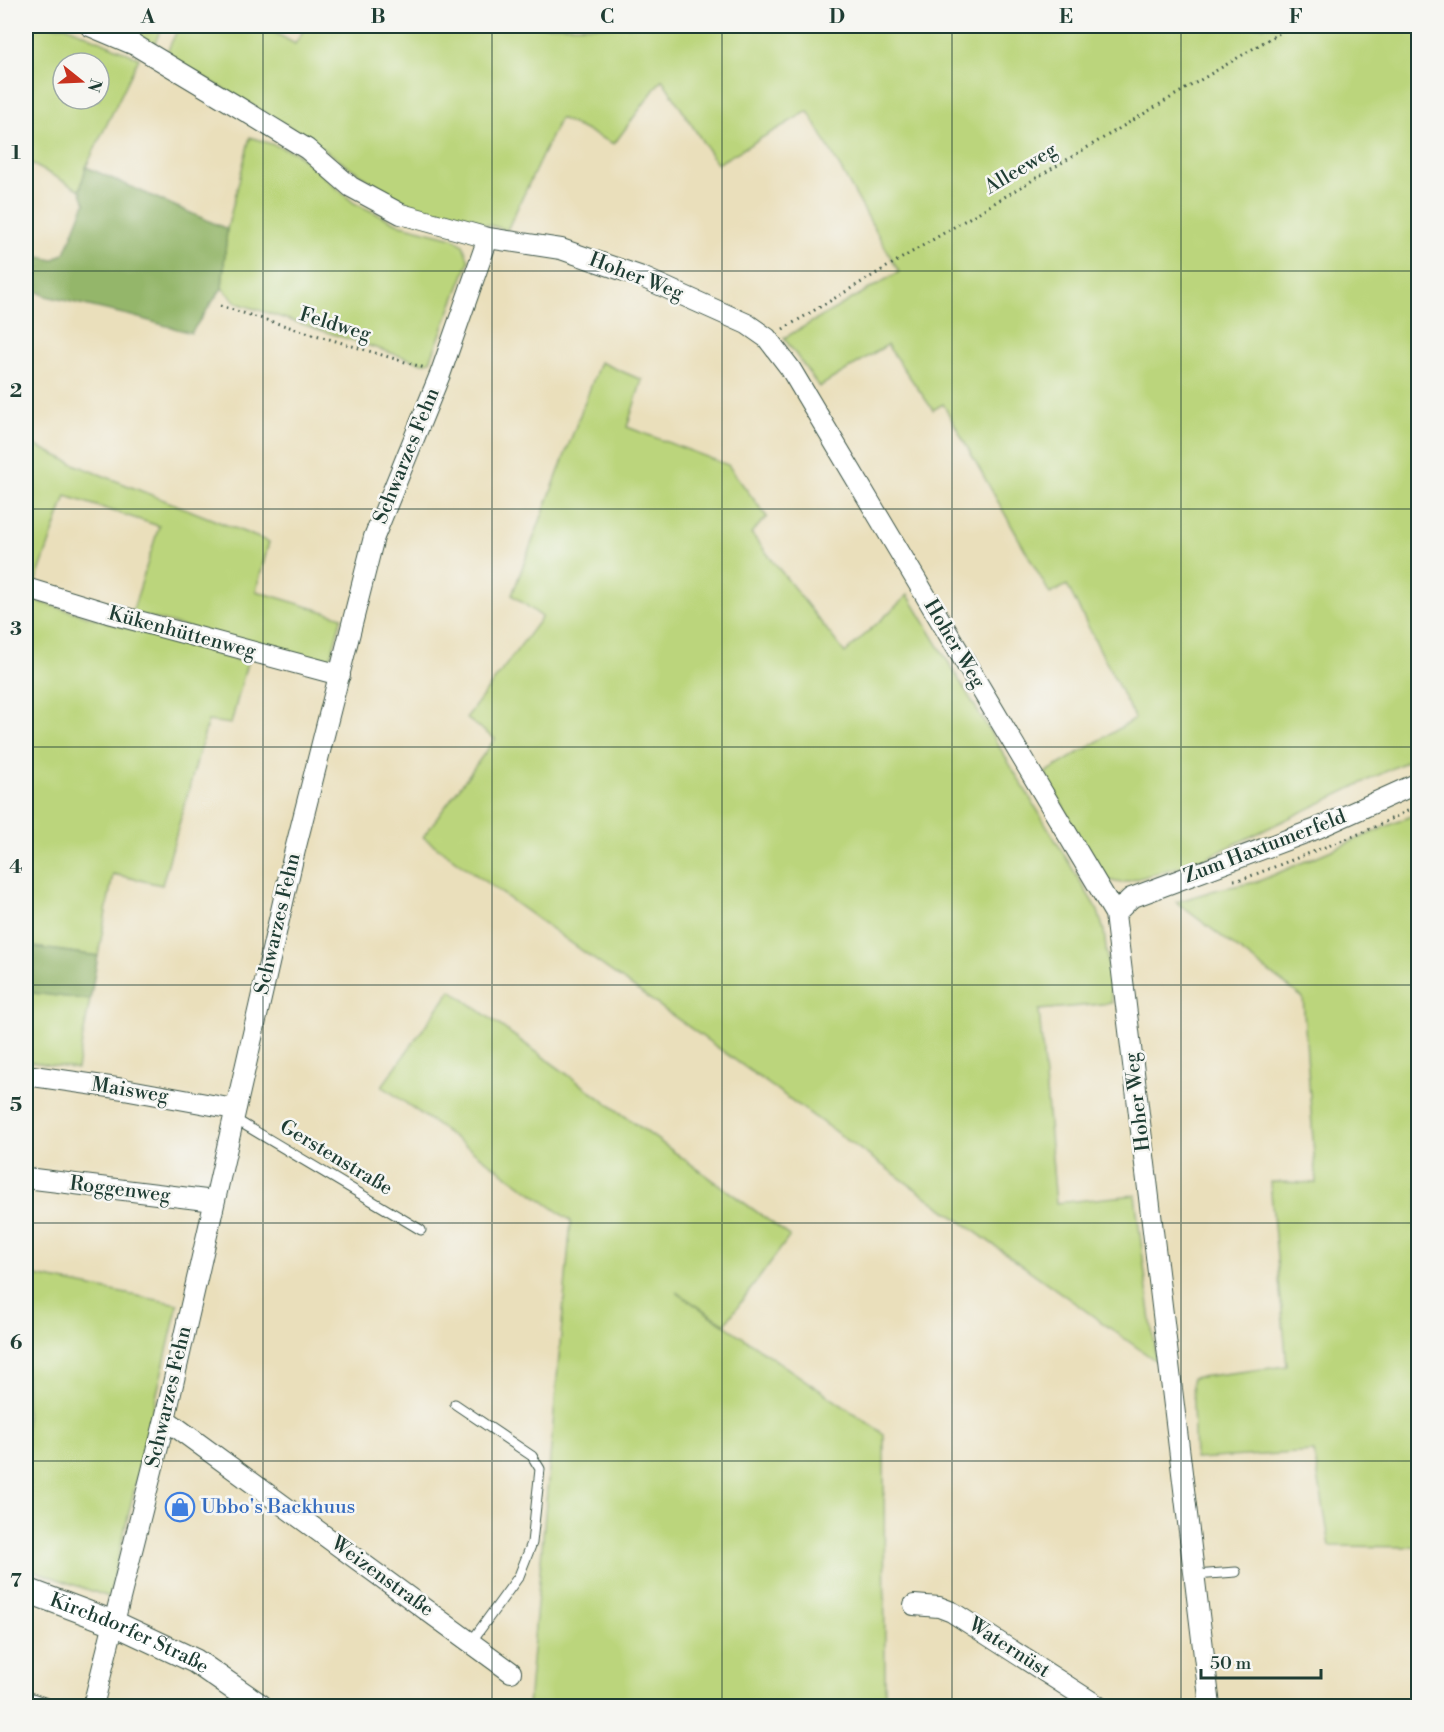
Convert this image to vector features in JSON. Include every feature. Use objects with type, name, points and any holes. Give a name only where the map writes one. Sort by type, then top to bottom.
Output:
[{"type":"street","name":"Hoher Weg","points":[[90,26],[135,45],[235,105],[307,149],[351,187],[400,214],[488,238],[561,249],[642,277],[747,324],[767,338],[790,368],[1115,914],[1210,1707]]},
{"type":"street","name":"Schwarzes Fehn","points":[[93,1707],[165,1419],[233,1113],[294,855],[374,537],[441,372],[488,238]]},
{"type":"street","name":"Kükenhüttenweg","points":[[26,588],[108,613],[340,675]]},
{"type":"street","name":"Zum Haxtumerfeld","points":[[1115,914],[1131,898],[1316,829],[1419,783]]},
{"type":"street","name":"Maisweg","points":[[26,1074],[124,1089],[233,1113]]},
{"type":"street","name":"Roggenweg","points":[[26,1178],[214,1202]]},
{"type":"street","name":"Weizenstraße","points":[[165,1419],[511,1672]]},
{"type":"street","name":"Kirchdorfer Straße","points":[[26,1590],[114,1623],[195,1661],[260,1707]]},
{"type":"street","name":"Waternüst","points":[[914,1605],[939,1606],[952,1612],[1098,1707]]},
{"type":"lane","name":"Gerstenstraße","points":[[233,1113],[422,1230]]},
{"type":"lane","points":[[455,1404],[532,1456],[540,1469],[532,1543],[519,1576],[471,1642]]},
{"type":"lane","points":[[1195,1575],[1236,1572]]},
{"type":"lane","points":[[26,1696],[56,1707]]},
{"type":"path","name":"Alleeweg","points":[[767,338],[1291,26]]},
{"type":"path","name":"Feldweg","points":[[220,306],[441,372]]},
{"type":"green space","points":[[26,26],[66,26],[139,58],[86,167],[80,190],[26,161]]},
{"type":"green space","points":[[108,26],[163,26],[153,46]]},
{"type":"green space","points":[[179,26],[263,26],[295,44],[306,26],[1418,26],[1418,756],[1200,861],[1122,883],[1107,880],[1090,857],[1045,773],[1135,719],[1067,585],[1050,594],[943,404],[933,410],[887,345],[819,387],[784,338],[899,272],[808,111],[717,164],[662,79],[614,144],[560,118],[507,230],[405,205],[301,134],[169,57],[168,50]]},
{"type":"green space","points":[[250,137],[295,152],[354,203],[401,225],[453,238],[463,245],[469,261],[430,361],[422,363],[237,303],[222,288],[227,229]]},
{"type":"green space","points":[[86,167],[227,229],[222,288],[191,333],[132,316],[46,296],[26,286],[26,254],[53,260],[65,253],[85,203],[80,190]]},
{"type":"green space","points":[[600,362],[642,380],[627,427],[728,465],[767,517],[751,533],[845,653],[908,595],[1098,911],[1104,931],[1112,1003],[1039,1010],[1056,1203],[1135,1195],[1156,1361],[423,837],[495,739],[466,718],[542,617],[512,595]]},
{"type":"green space","points":[[26,441],[74,464],[269,542],[256,591],[342,617],[329,664],[132,613],[159,526],[66,496],[35,584],[26,581]]},
{"type":"green space","points":[[26,598],[247,663],[231,724],[208,721],[162,885],[113,874],[98,956],[26,946]]},
{"type":"green space","points":[[1418,813],[1418,1547],[1330,1546],[1314,1452],[1195,1459],[1192,1378],[1287,1366],[1270,1182],[1316,1183],[1303,998],[1176,902],[1219,889],[1257,882]]},
{"type":"green space","points":[[26,946],[98,956],[90,1000],[26,992]]},
{"type":"green space","points":[[451,990],[790,1236],[725,1324],[676,1292],[884,1434],[885,1706],[528,1706],[571,1221],[382,1086]]},
{"type":"green space","points":[[26,992],[90,1000],[77,1069],[26,1061]]},
{"type":"green space","points":[[26,1274],[178,1304],[109,1597],[26,1568]]},
{"type":"place","name":"Ubbo's Backhuus","points":[[180,1507]]}]
